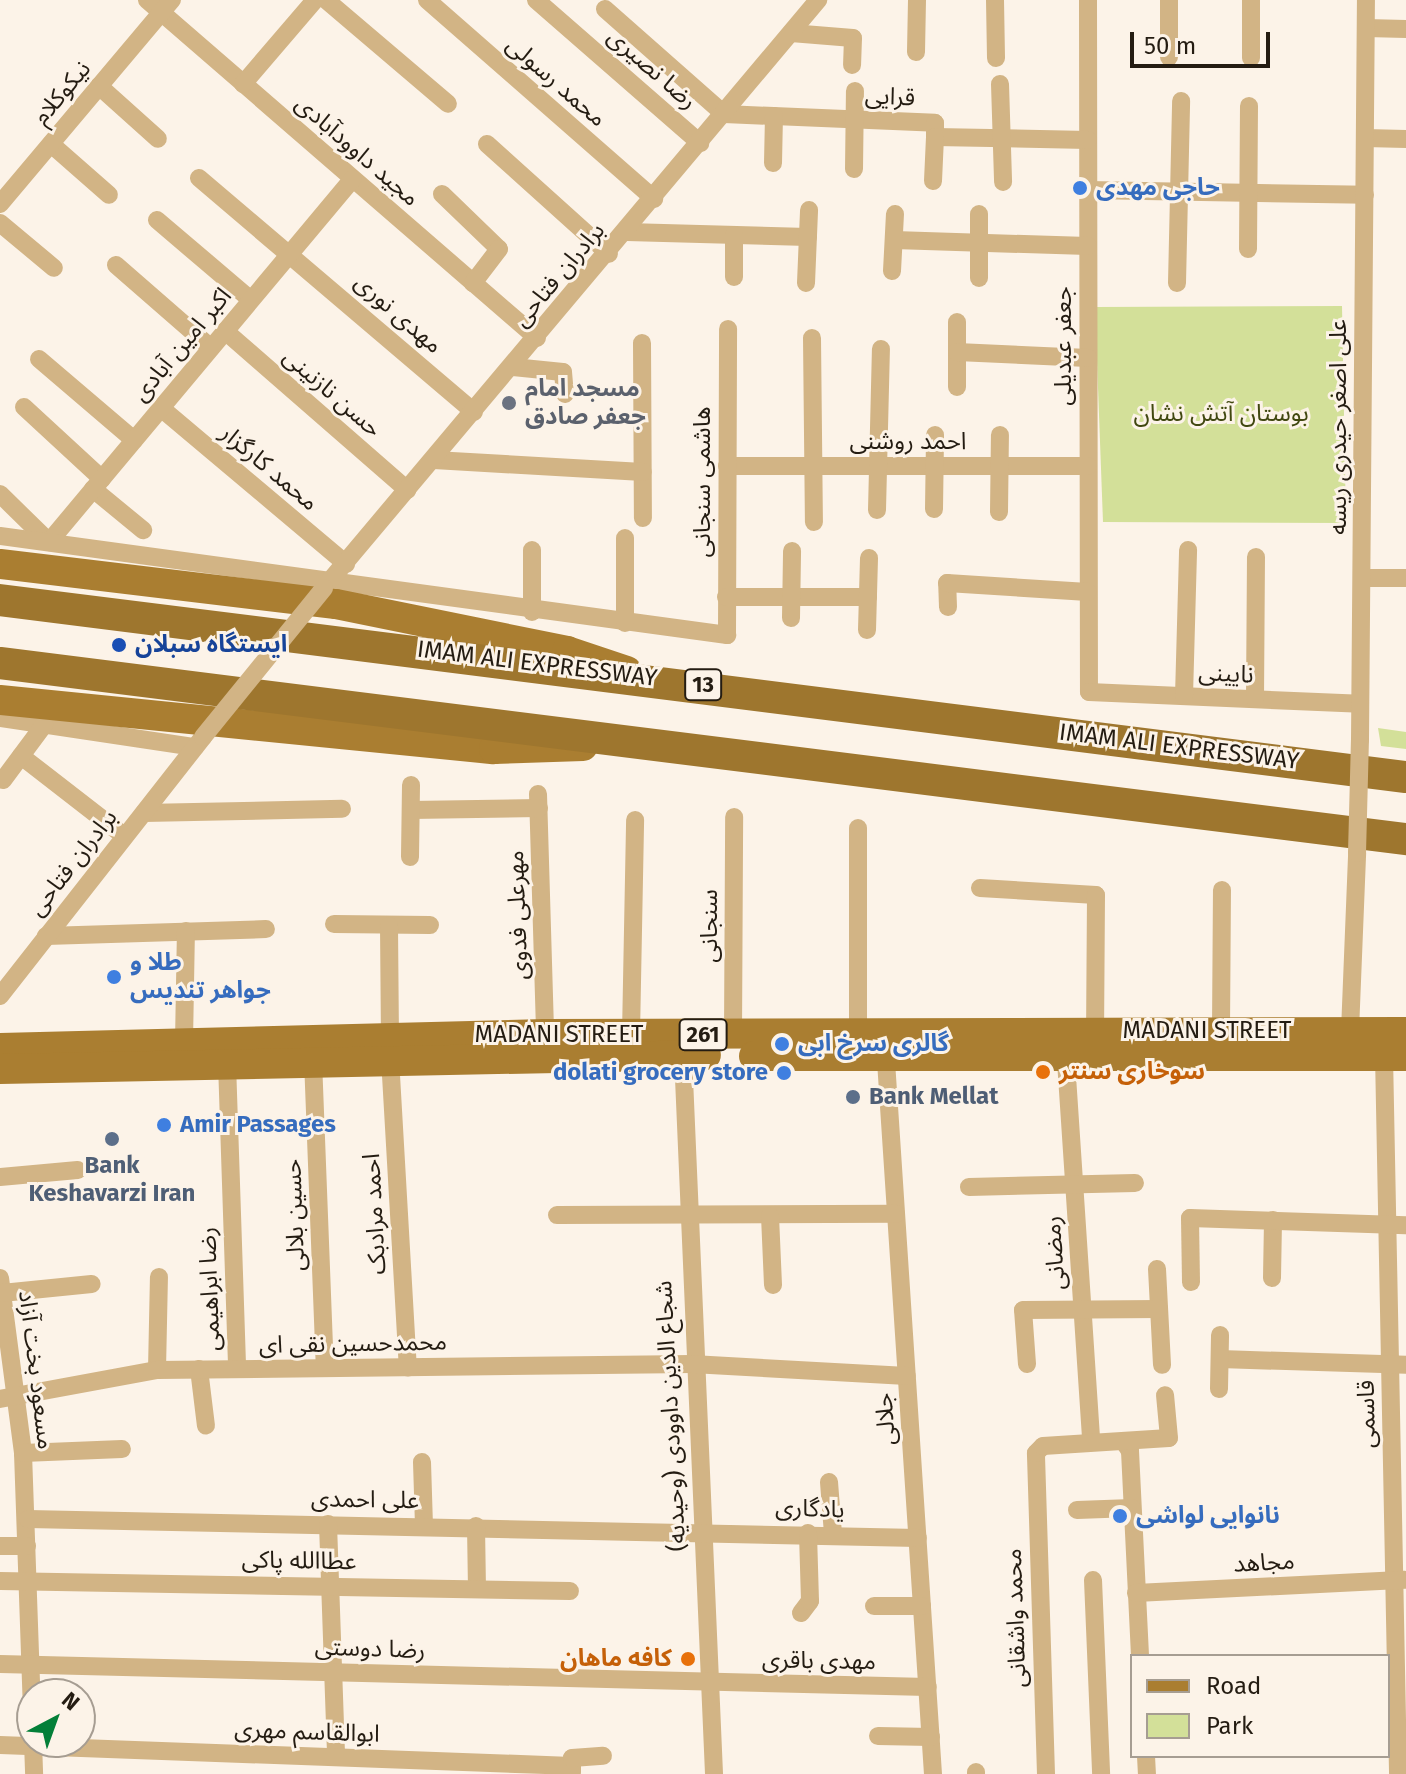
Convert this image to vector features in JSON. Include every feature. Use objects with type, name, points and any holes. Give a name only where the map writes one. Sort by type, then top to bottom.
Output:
[{"type":"highway","name":"IMAM ALI EXPRESSWAY","points":[[0,600],[648,678],[1406,777]]},
{"type":"highway","points":[[0,663],[613,744],[1406,839]]},
{"type":"main road","points":[[0,564],[336,604],[567,651],[648,678]]},
{"type":"main road","points":[[0,700],[494,749],[613,744]]},
{"type":"main road","name":"MADANI STREET","points":[[0,1069],[313,1060],[390,1047],[545,1034],[858,1037],[1221,1030],[1350,1043],[1395,1056]]},
{"type":"main road","name":"MADANI STREET","points":[[0,1048],[184,1042],[886,1061],[1066,1061],[1350,1043],[1406,1032]]},
{"type":"street","name":"مجید داوودآبادی","points":[[147,0],[167,6],[243,84],[537,338]]},
{"type":"street","points":[[243,84],[315,0]]},
{"type":"street","points":[[326,0],[448,104]]},
{"type":"street","name":"محمد رسولی","points":[[427,0],[654,199]]},
{"type":"street","name":"رضا نصیری","points":[[536,0],[700,143]]},
{"type":"street","points":[[916,52],[917,0]]},
{"type":"street","points":[[995,0],[996,58]]},
{"type":"street","name":"جعفر عبدیلی","points":[[1088,0],[1089,692]]},
{"type":"street","points":[[1169,0],[1169,57]]},
{"type":"street","points":[[1251,0],[1251,58]]},
{"type":"street","name":"علی اصغر حیدری ریسه","points":[[1350,1043],[1360,740],[1366,0]]},
{"type":"street","name":"برادران فتاحی","points":[[0,996],[194,748],[407,490],[609,254],[791,33],[807,4]]},
{"type":"street","name":"نیکوکلام","points":[[0,204],[167,6]]},
{"type":"street","points":[[605,9],[724,114]]},
{"type":"street","points":[[1366,28],[1406,29]]},
{"type":"street","points":[[791,33],[853,38],[852,65]]},
{"type":"street","points":[[1000,84],[1003,182]]},
{"type":"street","points":[[99,86],[158,139]]},
{"type":"street","points":[[854,169],[855,91]]},
{"type":"street","points":[[1177,283],[1181,101]]},
{"type":"street","points":[[1248,249],[1249,106]]},
{"type":"street","name":"قرایی","points":[[724,114],[935,123],[935,137],[1088,140]]},
{"type":"street","points":[[773,163],[774,116]]},
{"type":"street","points":[[933,181],[935,137]]},
{"type":"street","points":[[1365,138],[1406,139]]},
{"type":"street","points":[[51,144],[109,195]]},
{"type":"street","points":[[487,144],[609,254]]},
{"type":"street","name":"مهدی نوری","points":[[199,178],[291,253],[474,412]]},
{"type":"street","name":"اکبر امین آبادی","points":[[49,542],[353,179]]},
{"type":"street","points":[[1088,190],[1365,195]]},
{"type":"street","points":[[442,194],[499,249],[473,283]]},
{"type":"street","points":[[806,283],[809,210]]},
{"type":"street","points":[[892,271],[895,214]]},
{"type":"street","points":[[979,214],[979,278]]},
{"type":"street","points":[[157,220],[251,300]]},
{"type":"street","points":[[0,223],[54,268]]},
{"type":"street","points":[[627,232],[808,237]]},
{"type":"street","points":[[734,235],[734,277]]},
{"type":"street","points":[[894,240],[1088,246]]},
{"type":"street","points":[[116,265],[211,348]]},
{"type":"street","points":[[957,322],[957,387]]},
{"type":"street","name":"هاشمی سنجانی","points":[[625,623],[727,635],[728,329]]},
{"type":"street","name":"حسن نازنینی","points":[[225,331],[407,490]]},
{"type":"street","points":[[812,338],[814,522]]},
{"type":"street","points":[[642,343],[643,518]]},
{"type":"street","points":[[877,510],[881,349]]},
{"type":"street","points":[[957,352],[1088,358]]},
{"type":"street","points":[[39,359],[134,440]]},
{"type":"street","points":[[513,367],[563,372],[565,394]]},
{"type":"street","points":[[24,407],[143,530]]},
{"type":"street","name":"محمد کارگزار","points":[[161,408],[334,577]]},
{"type":"street","points":[[934,509],[935,435]]},
{"type":"street","points":[[999,512],[1000,435]]},
{"type":"street","points":[[434,460],[643,472]]},
{"type":"street","name":"احمد روشنی","points":[[727,466],[1088,466]]},
{"type":"street","points":[[0,494],[49,542]]},
{"type":"street","points":[[0,536],[49,542],[71,550],[334,577],[532,612],[625,623],[625,538]]},
{"type":"street","points":[[532,550],[532,612]]},
{"type":"street","points":[[1184,696],[1188,550]]},
{"type":"street","points":[[791,618],[792,551]]},
{"type":"street","points":[[1255,699],[1256,557]]},
{"type":"street","points":[[867,630],[869,558]]},
{"type":"street","points":[[1362,578],[1406,578]]},
{"type":"street","points":[[948,607],[947,583],[1088,592]]},
{"type":"street","points":[[726,597],[868,597]]},
{"type":"street","name":"نایینی","points":[[1089,692],[1360,704]]},
{"type":"street","points":[[0,718],[194,748]]},
{"type":"street","points":[[3,780],[44,725]]},
{"type":"street","points":[[21,756],[124,836]]},
{"type":"street","points":[[410,857],[411,785]]},
{"type":"street","name":"مهرعلی فدوی","points":[[411,810],[538,801],[545,1034]]},
{"type":"street","points":[[144,813],[342,809]]},
{"type":"street","name":"سنجانی","points":[[733,1036],[734,817]]},
{"type":"street","points":[[631,1034],[635,820]]},
{"type":"street","points":[[858,828],[858,1037]]},
{"type":"street","points":[[980,888],[1096,895],[1095,1031]]},
{"type":"street","points":[[1221,1030],[1222,890]]},
{"type":"street","points":[[334,924],[430,925]]},
{"type":"street","name":"احمد مرادبک","points":[[389,926],[390,1047],[408,1367]]},
{"type":"street","points":[[46,936],[266,929]]},
{"type":"street","points":[[184,1042],[186,931]]},
{"type":"street","name":"شجاع الدین داوودی (وحیدیه)","points":[[683,1055],[685,1218],[714,1774]]},
{"type":"street","name":"قاسمی","points":[[1395,1056],[1400,1580],[1397,1773]]},
{"type":"street","name":"حسین بلالی","points":[[313,1060],[325,1368]]},
{"type":"street","name":"جلالی","points":[[886,1061],[933,1774]]},
{"type":"street","name":"رمضانی","points":[[1066,1061],[1091,1442]]},
{"type":"street","name":"رضا ابراهیمی","points":[[227,1063],[237,1369]]},
{"type":"street","points":[[0,1177],[78,1170]]},
{"type":"street","points":[[969,1187],[1135,1183]]},
{"type":"street","points":[[557,1215],[685,1218],[896,1214]]},
{"type":"street","points":[[770,1216],[773,1285]]},
{"type":"street","points":[[1191,1282],[1190,1218],[1396,1224]]},
{"type":"street","points":[[1272,1278],[1273,1220]]},
{"type":"street","points":[[1157,1269],[1162,1365]]},
{"type":"street","points":[[157,1370],[159,1277]]},
{"type":"street","points":[[1,1286],[92,1284]]},
{"type":"street","name":"مسعود بخت آزاد","points":[[1,1286],[8,1396],[23,1453],[28,1519],[31,1678]]},
{"type":"street","points":[[1027,1364],[1023,1310],[1159,1309]]},
{"type":"street","points":[[1219,1389],[1220,1335]]},
{"type":"street","points":[[1220,1359],[1398,1365]]},
{"type":"street","name":"محمدحسین نقی ای","points":[[8,1396],[157,1370],[199,1369],[692,1364],[907,1376]]},
{"type":"street","points":[[199,1369],[206,1426]]},
{"type":"street","points":[[1091,1442],[1169,1438],[1165,1395]]},
{"type":"street","name":"محمد واشقانی","points":[[1046,1774],[1034,1460],[1043,1446],[1091,1442]]},
{"type":"street","points":[[1124,1442],[1132,1508],[1140,1654]]},
{"type":"street","points":[[23,1453],[122,1449]]},
{"type":"street","points":[[422,1462],[424,1525]]},
{"type":"street","points":[[829,1482],[833,1534]]},
{"type":"street","points":[[1077,1510],[1132,1508]]},
{"type":"street","name":"علی احمدی","points":[[28,1519],[701,1529]]},
{"type":"street","points":[[328,1524],[336,1757]]},
{"type":"street","points":[[476,1526],[477,1589]]},
{"type":"street","name":"یادگاری","points":[[701,1529],[918,1538]]},
{"type":"street","points":[[801,1613],[810,1601],[808,1533]]},
{"type":"street","points":[[0,1546],[27,1546]]},
{"type":"street","points":[[1093,1580],[1101,1774]]},
{"type":"street","name":"مجاهد","points":[[1136,1593],[1400,1580]]},
{"type":"street","name":"عطاالله پاکی","points":[[0,1581],[570,1591]]},
{"type":"street","points":[[874,1606],[922,1606]]},
{"type":"street","name":"رضا دوستی","points":[[0,1664],[709,1683]]},
{"type":"street","name":"مهدی باقری","points":[[709,1683],[928,1687]]},
{"type":"street","points":[[878,1736],[931,1737]]},
{"type":"street","name":"ابوالقاسم مهری","points":[[96,1746],[572,1770]]},
{"type":"street","points":[[572,1770],[572,1758],[603,1756]]},
{"type":"green space","name":"بوستان آتش نشان","points":[[1342,306],[1346,523],[1103,522],[1095,307]]},
{"type":"green space","points":[[1378,728],[1406,732],[1406,749],[1381,746]]},
{"type":"place","name":"حاجی مهدی","points":[[1080,188]]},
{"type":"place","name":"مسجد امام جعفر صادق","points":[[509,403]]},
{"type":"place","name":"ایستگاه سبلان","points":[[119,645]]},
{"type":"place","name":"طلا و جواهر تندیس","points":[[114,977]]},
{"type":"place","name":"گالری سرخ ابی","points":[[782,1044]]},
{"type":"place","name":"سوخاری سنتر","points":[[1043,1072]]},
{"type":"place","name":"dolati grocery store","points":[[784,1073]]},
{"type":"place","name":"Bank Mellat","points":[[853,1097]]},
{"type":"place","name":"Amir Passages","points":[[164,1125]]},
{"type":"place","name":"Bank Keshavarzi Iran","points":[[112,1139]]},
{"type":"place","name":"نانوایی لواشی","points":[[1120,1516]]},
{"type":"place","name":"کافه ماهان","points":[[688,1659]]}]
